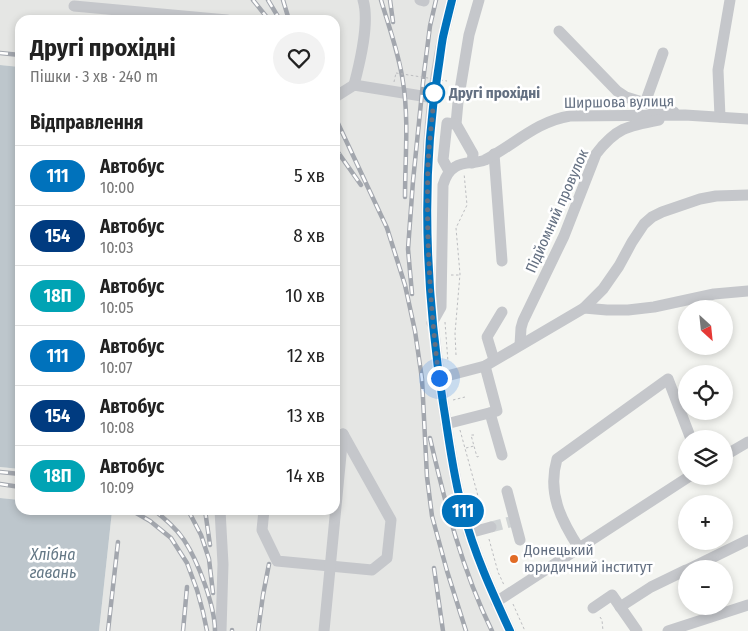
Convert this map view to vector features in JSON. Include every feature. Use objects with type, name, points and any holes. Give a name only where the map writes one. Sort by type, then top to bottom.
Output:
[{"type":"street","points":[[354,85],[364,44],[366,8],[363,0]]},
{"type":"street","points":[[452,0],[443,37],[434,98],[428,162],[428,262],[432,323],[444,377],[446,424],[463,512],[475,551],[510,631]]},
{"type":"street","points":[[468,163],[473,154],[456,124],[469,35],[479,0]]},
{"type":"street","points":[[720,117],[718,70],[730,0]]},
{"type":"street","points":[[74,6],[172,15]]},
{"type":"street","points":[[559,31],[617,91],[626,97],[685,115]]},
{"type":"street","points":[[645,103],[664,53]]},
{"type":"street","points":[[340,94],[354,85],[434,98]]},
{"type":"street","name":"Ширшова вулиця","points":[[449,171],[468,163],[484,160],[545,123],[557,118],[570,116],[685,115],[748,119]]},
{"type":"street","name":"Підйомний провулок","points":[[520,345],[523,320],[564,236],[596,154],[613,135],[624,128],[685,115]]},
{"type":"street","points":[[432,323],[441,307],[442,185],[449,171],[443,160],[446,123],[456,124]]},
{"type":"street","points":[[494,154],[502,261]]},
{"type":"street","points":[[444,377],[489,363],[584,308],[603,290],[644,224],[652,217],[700,199],[716,196],[748,195]]},
{"type":"street","points":[[584,308],[628,310],[714,294],[748,291]]},
{"type":"street","points":[[446,424],[497,411],[487,337],[502,312]]},
{"type":"street","points":[[579,548],[559,510],[555,498],[554,470],[558,459],[668,379],[688,430]]},
{"type":"street","points":[[490,412],[502,455]]},
{"type":"street","points":[[264,515],[262,530],[277,561],[372,570],[388,558],[391,520],[340,436]]},
{"type":"street","points":[[733,451],[748,442]]},
{"type":"street","points":[[496,602],[678,484]]},
{"type":"street","points":[[507,491],[513,521],[520,540]]},
{"type":"street","points":[[220,515],[223,564],[221,631]]},
{"type":"street","points":[[324,631],[333,515]]},
{"type":"street","points":[[470,533],[489,528]]},
{"type":"street","points":[[708,560],[748,540]]},
{"type":"street","points":[[620,607],[651,588],[678,575]]},
{"type":"street","points":[[593,608],[612,595],[637,631]]},
{"type":"street","points":[[668,631],[748,605]]},
{"type":"path","points":[[393,86],[396,72],[452,81]]},
{"type":"path","points":[[456,354],[455,333],[460,274],[456,228],[467,205],[468,163]]},
{"type":"path","points":[[449,275],[460,274]]},
{"type":"path","points":[[444,377],[446,322]]},
{"type":"path","points":[[452,400],[464,397]]},
{"type":"path","points":[[458,421],[489,528],[498,572]]},
{"type":"path","points":[[474,434],[471,435],[477,457],[480,456]]},
{"type":"path","points":[[465,448],[474,446]]},
{"type":"path","points":[[602,620],[602,631]]},
{"type":"shaded area","points":[[0,0],[447,0],[423,262],[427,323],[434,379],[470,553],[504,631],[99,631],[112,515],[340,515],[340,15],[15,15],[15,66],[0,65]]},
{"type":"shaded area","points":[[0,467],[15,468],[15,500],[0,498]]},
{"type":"water","points":[[0,65],[15,66],[15,468],[0,467]]},
{"type":"water","name":"Хлібна гавань","points":[[0,498],[15,500],[15,515],[112,515],[99,631],[0,631]]},
{"type":"tunnel","points":[[491,527],[510,522]]},
{"type":"railway","points":[[253,0],[265,15]]},
{"type":"railway","points":[[268,0],[277,15]]},
{"type":"railway","points":[[283,0],[288,15]]},
{"type":"railway","points":[[381,0],[394,41],[405,96],[405,197]]},
{"type":"railway","points":[[390,0],[393,22]]},
{"type":"railway","points":[[412,294],[408,249],[413,181],[424,73],[430,26],[436,0]]},
{"type":"railway","points":[[0,53],[15,54]]},
{"type":"railway","points":[[340,128],[387,228],[405,285],[415,331],[422,379],[427,477],[432,516],[466,631]]},
{"type":"railway","points":[[340,155],[361,185]]},
{"type":"railway","points":[[430,438],[448,512],[463,560],[492,631]]},
{"type":"railway","points":[[0,472],[15,474]]},
{"type":"railway","points":[[0,484],[15,486]]},
{"type":"railway","points":[[140,515],[171,538],[187,563],[197,590],[207,631]]},
{"type":"railway","points":[[160,515],[184,540],[195,560],[209,597],[215,631]]},
{"type":"railway","points":[[191,515],[201,535],[209,559],[213,593]]},
{"type":"railway","points":[[206,515],[210,545]]},
{"type":"railway","points":[[108,631],[118,542]]},
{"type":"railway","points":[[258,631],[269,564]]},
{"type":"railway","points":[[434,568],[443,631]]},
{"type":"railway","points":[[183,631],[187,587]]},
{"type":"bus line","name":"111","points":[[452,0],[443,37],[434,98],[428,162],[428,262],[432,323],[453,467],[463,512],[475,551],[510,631]]},
{"type":"place","name":"Другі прохідні","points":[[434,93]]},
{"type":"place","name":"Донецький юридичний інститут","points":[[514,559]]},
{"type":"route","points":[[434,93],[428,162],[427,212],[432,323],[439,378]]}]
